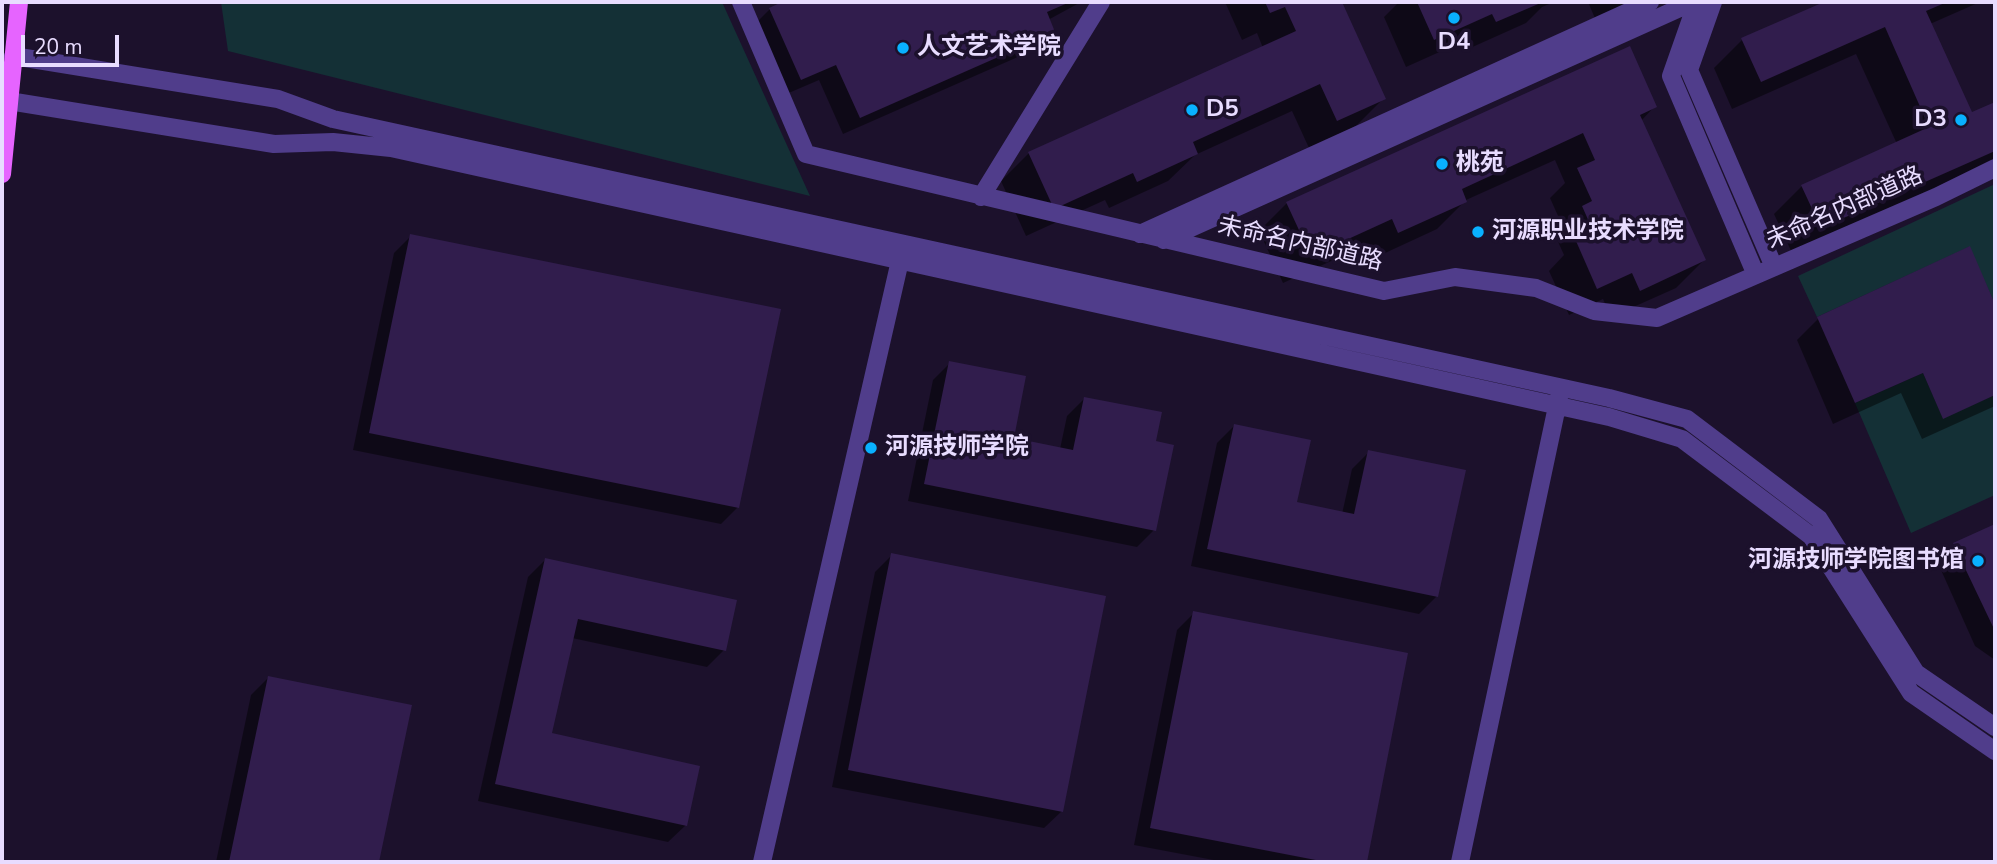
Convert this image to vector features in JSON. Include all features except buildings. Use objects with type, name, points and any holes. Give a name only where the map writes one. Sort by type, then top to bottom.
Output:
[{"type":"main road","points":[[2,174],[19,2]]},
{"type":"street","name":"未命名内部道路","points":[[741,2],[806,154],[1384,291],[1455,277],[1536,288],[1594,312],[1657,318],[1936,197],[1995,167]]},
{"type":"street","points":[[981,197],[1101,2]]},
{"type":"street","points":[[1140,234],[1650,2]]},
{"type":"street","points":[[1164,240],[1695,2]]},
{"type":"street","points":[[1695,2],[1671,76],[1756,275]]},
{"type":"street","points":[[1713,2],[1689,71],[1774,267]]},
{"type":"street","points":[[13,56],[278,99],[333,119],[1557,406],[1682,439],[1811,537],[1911,693],[1995,751]]},
{"type":"street","points":[[9,101],[274,144],[332,142],[391,148],[1561,388],[1687,419],[1819,519],[1916,673],[1995,727]]},
{"type":"street","points":[[762,862],[902,252]]},
{"type":"street","points":[[1460,862],[1561,388]]},
{"type":"green space","points":[[221,2],[722,2],[810,196],[228,51]]},
{"type":"green space","points":[[1995,184],[1995,304],[1969,247],[1817,317],[1798,276]]},
{"type":"green space","points":[[1923,373],[1943,418],[1995,395],[1995,495],[1911,533],[1855,403]]},
{"type":"place","name":"D4","points":[[1454,18]]},
{"type":"place","name":"人文艺术学院","points":[[903,48]]},
{"type":"place","name":"D5","points":[[1192,110]]},
{"type":"place","name":"D3","points":[[1961,120]]},
{"type":"place","name":"桃苑","points":[[1442,164]]},
{"type":"place","name":"河源职业技术学院","points":[[1478,232]]},
{"type":"place","name":"河源技师学院","points":[[871,448]]},
{"type":"place","name":"河源技师学院图书馆","points":[[1978,561]]}]
